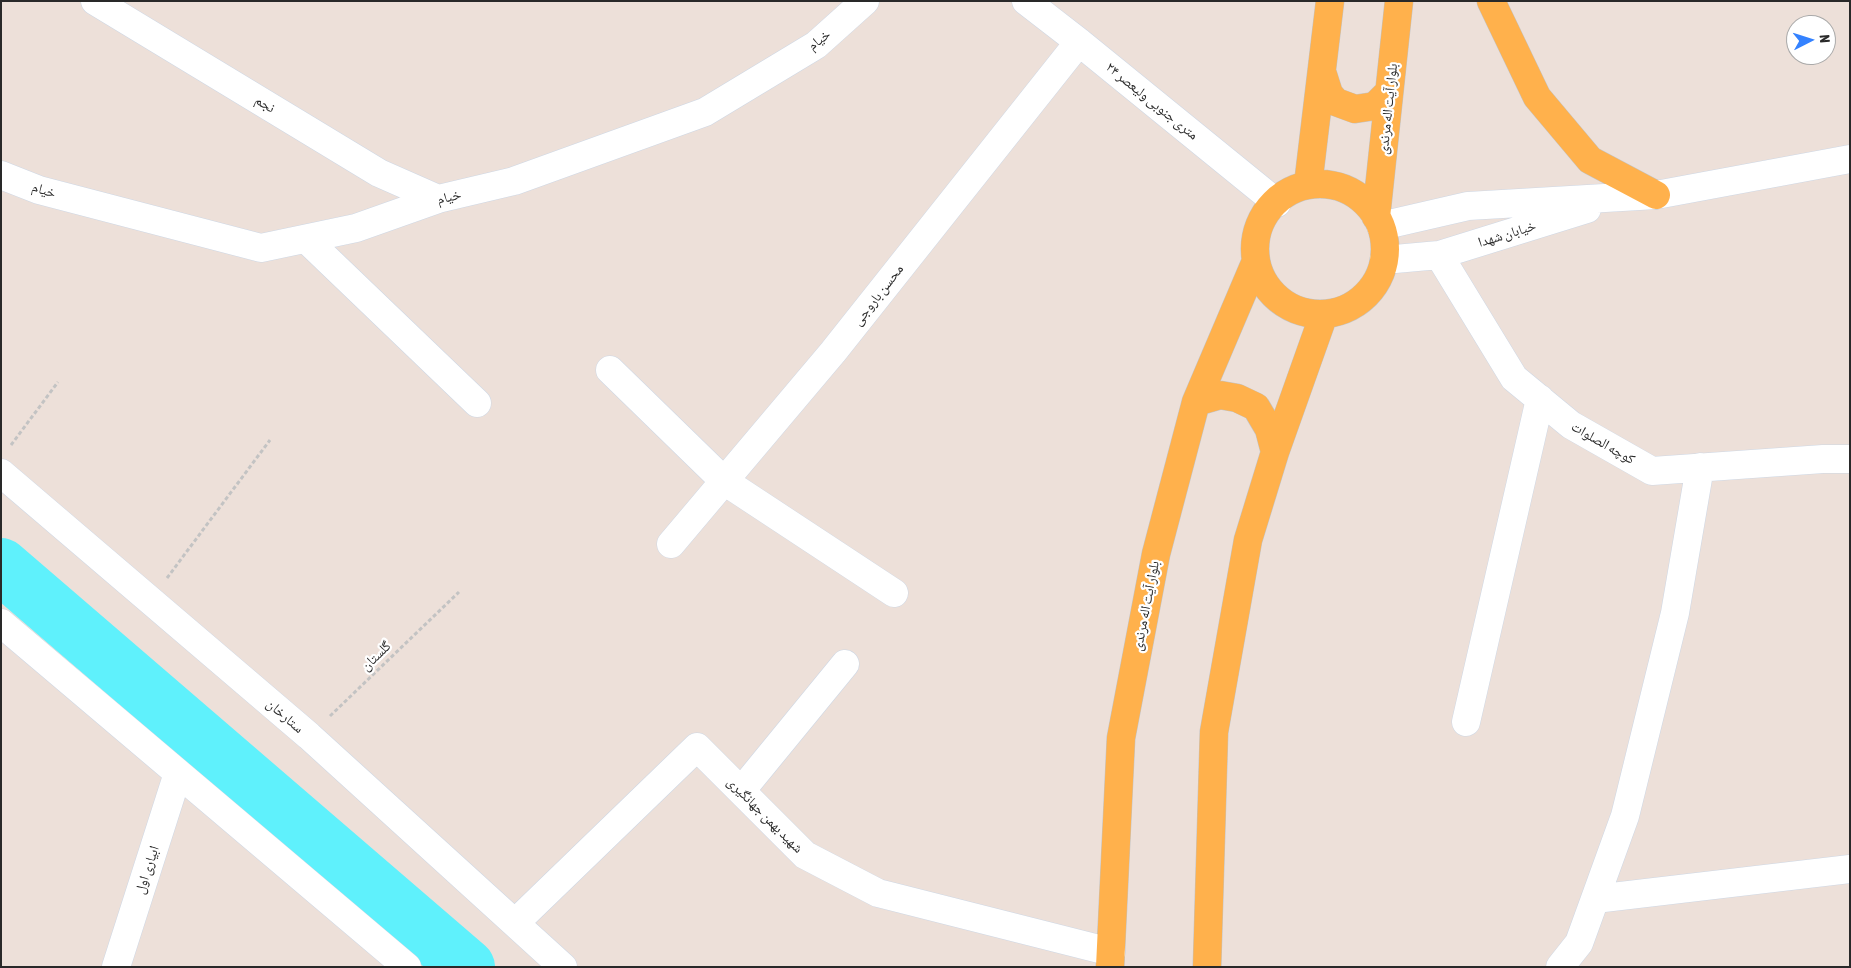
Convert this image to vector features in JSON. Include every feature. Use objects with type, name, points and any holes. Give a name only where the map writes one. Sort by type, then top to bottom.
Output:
[{"type":"main road","points":[[1308,185],[1323,75],[1330,1]]},
{"type":"main road","name":"بلوار آیت اله مرندی","points":[[1379,221],[1389,92],[1399,1]]},
{"type":"main road","points":[[1491,1],[1537,98],[1590,160],[1656,195]]},
{"type":"main road","points":[[1323,75],[1327,90],[1336,102],[1355,109],[1375,106],[1389,92]]},
{"type":"main road","points":[[1327,184],[1346,189],[1362,199],[1379,221],[1384,260],[1377,281],[1363,298],[1345,309],[1324,314],[1305,313],[1288,306],[1280,300],[1262,279],[1256,261],[1255,242],[1260,222],[1271,206],[1296,188],[1308,185],[1327,184]]},
{"type":"main road","name":"بلوار آیت اله مرندی","points":[[1111,959],[1121,738],[1156,554],[1196,402],[1256,261]]},
{"type":"main road","points":[[1207,967],[1214,732],[1248,540],[1275,452],[1324,314]]},
{"type":"main road","points":[[1196,402],[1220,395],[1237,398],[1256,407],[1269,429],[1275,452]]},
{"type":"street","name":"نجم","points":[[95,1],[379,174],[438,199]]},
{"type":"street","name":"خیام","points":[[1,175],[39,190],[261,248],[306,239],[356,228],[438,199],[514,181],[705,112],[816,45],[865,1]]},
{"type":"street","name":"۲۴ متری جنوبی ولیعصر","points":[[1026,1],[1277,203]]},
{"type":"street","name":"محسن باروجی","points":[[671,544],[833,352],[1079,42]]},
{"type":"street","name":"خیابان شهدا","points":[[1379,221],[1468,206],[1656,195],[1850,159]]},
{"type":"street","name":"خیابان شهدا","points":[[1384,260],[1439,255],[1627,197]]},
{"type":"street","points":[[306,239],[477,403]]},
{"type":"street","name":"کوچه الصلوات","points":[[1439,255],[1514,378],[1571,425],[1652,471],[1823,458],[1850,459]]},
{"type":"street","points":[[610,370],[724,481],[894,593]]},
{"type":"street","points":[[1466,722],[1540,399]]},
{"type":"street","name":"ستارخان","points":[[4,462],[151,600],[309,736],[563,967]]},
{"type":"street","points":[[1564,965],[1579,942],[1625,816],[1676,613],[1700,467]]},
{"type":"street","points":[[1,623],[407,967]]},
{"type":"street","points":[[741,791],[845,664]]},
{"type":"street","name":"شهید بهمن جهانگیری","points":[[515,923],[697,747],[805,855],[878,893],[1111,959]]},
{"type":"street","name":"ابیاری اول","points":[[116,967],[178,773]]},
{"type":"street","points":[[1595,899],[1850,869]]},
{"type":"path","points":[[4,462],[58,382]]},
{"type":"path","points":[[151,600],[270,440]]},
{"type":"path","name":"گلستان","points":[[309,736],[459,592]]},
{"type":"waterway","points":[[1,566],[467,967]]}]
